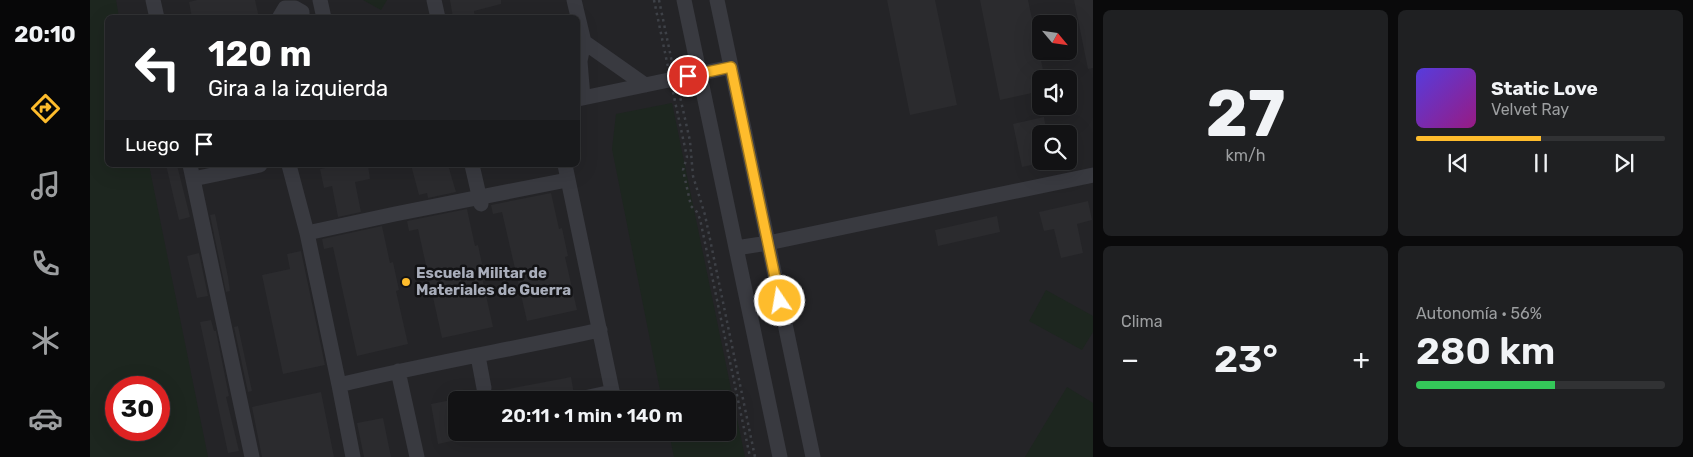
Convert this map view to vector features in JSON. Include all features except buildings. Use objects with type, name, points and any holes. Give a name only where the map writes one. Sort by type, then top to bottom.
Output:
[{"type":"street","points":[[153,0],[156,15]]},
{"type":"street","points":[[320,0],[323,15]]},
{"type":"street","points":[[434,0],[437,15]]},
{"type":"street","points":[[574,0],[578,15]]},
{"type":"street","points":[[684,0],[780,457]]},
{"type":"street","points":[[717,0],[813,457]]},
{"type":"street","points":[[285,8],[295,8],[302,12],[302,15]]},
{"type":"street","points":[[580,25],[584,42],[580,61],[580,98],[731,67]]},
{"type":"street","points":[[584,42],[645,85]]},
{"type":"street","points":[[241,167],[192,172],[252,457]]},
{"type":"street","points":[[290,167],[307,233],[353,457]]},
{"type":"street","points":[[472,167],[480,201]]},
{"type":"street","points":[[307,233],[480,201],[566,172],[612,391]]},
{"type":"street","points":[[736,248],[768,243],[1093,175]]},
{"type":"street","points":[[339,385],[398,371],[600,330]]},
{"type":"street","points":[[478,356],[484,388]]},
{"type":"street","points":[[398,371],[416,457]]},
{"type":"path","points":[[654,0],[690,141],[693,176],[704,215],[755,457]]},
{"type":"path","points":[[659,0],[687,157],[683,170],[691,206],[697,212],[700,219],[750,457]]},
{"type":"shaded area","points":[[90,0],[1093,0],[1093,457],[90,457]]},
{"type":"shaded area","points":[[90,0],[116,0],[119,15],[105,15],[105,167],[149,167],[208,457],[90,457]]},
{"type":"shaded area","points":[[363,0],[387,0],[381,10]]},
{"type":"shaded area","points":[[672,103],[731,391],[660,391],[612,149],[616,114]]},
{"type":"shaded area","points":[[1046,290],[1093,316],[1093,332],[1082,350],[1029,321]]},
{"type":"shaded area","points":[[1067,387],[1093,403],[1093,457],[1025,457]]},
{"type":"shaded area","points":[[736,413],[745,457],[674,457],[671,441],[736,441]]},
{"type":"place","name":"Escuela Militar de Materiales de Guerra","points":[[406,282]]},
{"type":"route","points":[[688,76],[731,67],[780,301]]}]
